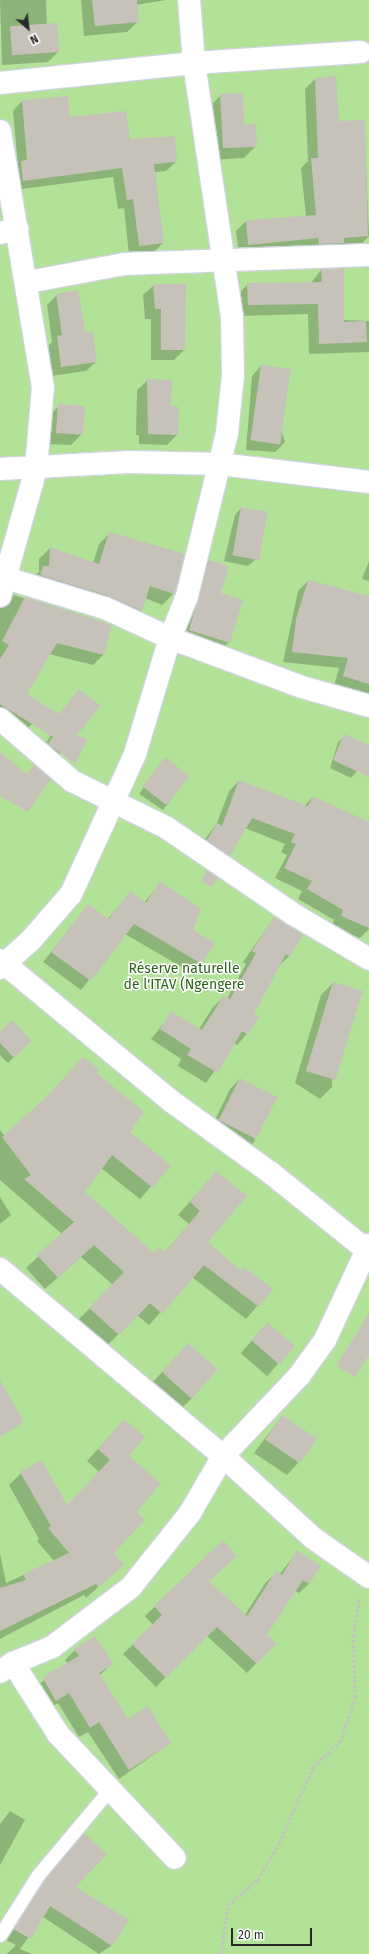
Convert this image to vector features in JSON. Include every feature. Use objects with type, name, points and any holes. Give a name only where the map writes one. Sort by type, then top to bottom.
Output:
[{"type":"street","points":[[175,1858],[58,1734],[6,1668],[52,1647],[131,1587],[190,1513],[223,1456],[299,1376],[325,1340],[369,1250],[271,1173],[171,1101],[2,964],[31,940],[71,894],[135,754],[170,638],[187,596],[227,433],[233,375],[232,317],[194,63],[189,0]]},
{"type":"street","points":[[0,83],[194,63],[361,52]]},
{"type":"street","points":[[0,131],[9,231],[28,282],[43,387],[36,469],[3,587],[105,608],[170,638],[302,687],[369,706]]},
{"type":"street","points":[[28,282],[124,264],[369,255]]},
{"type":"street","points":[[0,469],[36,469],[130,462],[220,464],[369,482]]},
{"type":"street","points":[[0,719],[72,781],[114,800],[167,828],[292,914],[369,958]]},
{"type":"street","points":[[0,1268],[223,1456],[313,1538],[366,1575]]},
{"type":"lane","points":[[0,1935],[38,1875],[110,1789]]},
{"type":"path","points":[[221,1954],[228,1906],[258,1880],[282,1837],[313,1767],[340,1742],[355,1698],[353,1637],[366,1575]]},
{"type":"green space","name":"Réserve naturelle de l'ITAV (Ngengere","points":[[0,0],[369,0],[369,1954],[0,1954]]},
{"type":"building","points":[[92,0],[137,0],[139,22],[95,26]]},
{"type":"building","points":[[57,23],[59,52],[12,55],[10,26]]},
{"type":"building","points":[[336,76],[339,121],[365,120],[368,236],[344,238],[344,243],[319,244],[318,238],[248,245],[246,220],[316,215],[311,158],[318,158],[315,78]]},
{"type":"building","points":[[243,93],[244,125],[256,124],[257,147],[223,148],[220,94]]},
{"type":"building","points":[[68,96],[70,117],[126,111],[130,139],[175,136],[177,162],[154,164],[164,243],[139,246],[133,199],[127,200],[122,168],[23,181],[21,161],[27,160],[22,100]]},
{"type":"building","points":[[344,268],[344,322],[366,321],[367,342],[319,344],[318,304],[248,305],[247,283],[322,282],[321,269]]},
{"type":"building","points":[[153,284],[186,284],[185,350],[161,350],[161,309],[155,309]]},
{"type":"building","points":[[78,290],[85,332],[93,331],[97,362],[61,367],[57,336],[62,335],[56,294]]},
{"type":"building","points":[[261,365],[291,369],[280,444],[250,440]]},
{"type":"building","points":[[147,379],[172,380],[171,406],[179,407],[178,435],[148,434]]},
{"type":"building","points":[[58,404],[85,406],[83,435],[56,433]]},
{"type":"building","points":[[241,507],[268,512],[259,560],[232,555]]},
{"type":"building","points":[[109,532],[185,554],[174,594],[150,586],[142,611],[109,596],[40,575],[43,566],[49,566],[50,547],[99,564]]},
{"type":"building","points":[[209,560],[229,566],[221,593],[243,600],[230,643],[189,630]]},
{"type":"building","points":[[308,580],[369,596],[369,684],[343,676],[348,658],[292,652],[296,619]]},
{"type":"building","points":[[25,597],[112,625],[104,655],[57,643],[27,694],[59,714],[79,689],[101,706],[77,735],[87,739],[76,764],[48,744],[53,737],[0,704],[0,659],[9,645],[2,641]]},
{"type":"building","points":[[344,734],[369,745],[369,777],[333,760]]},
{"type":"building","points":[[0,752],[27,774],[34,765],[51,779],[28,812],[0,796]]},
{"type":"building","points":[[165,757],[189,776],[167,805],[142,786]]},
{"type":"building","points":[[239,780],[308,806],[313,796],[369,822],[369,928],[341,916],[343,910],[307,889],[312,881],[284,868],[296,844],[291,842],[295,834],[252,818],[230,856],[207,840],[217,823],[222,826]]},
{"type":"building","points":[[206,870],[218,878],[212,887],[201,882]]},
{"type":"building","points":[[160,881],[201,909],[193,930],[215,943],[202,964],[134,924],[91,981],[51,952],[88,904],[109,919],[130,891],[146,903]]},
{"type":"building","points":[[274,917],[303,935],[290,957],[286,954],[254,1014],[259,1017],[248,1035],[242,1031],[218,1073],[187,1055],[191,1049],[160,1029],[171,1011],[202,1030],[224,995],[230,999],[256,953],[252,951]]},
{"type":"building","points":[[333,982],[363,991],[335,1080],[306,1071]]},
{"type":"building","points":[[12,1020],[32,1041],[14,1058],[0,1043],[0,1031]]},
{"type":"building","points":[[83,1057],[99,1069],[97,1073],[144,1112],[130,1132],[171,1165],[153,1188],[112,1155],[85,1192],[154,1253],[159,1247],[165,1252],[200,1211],[190,1202],[216,1171],[247,1196],[208,1242],[241,1271],[244,1267],[273,1289],[259,1307],[204,1265],[162,1314],[150,1303],[119,1335],[89,1308],[124,1272],[94,1245],[58,1278],[37,1255],[74,1222],[24,1179],[31,1175],[2,1137],[46,1097]]},
{"type":"building","points":[[240,1078],[277,1097],[256,1139],[219,1120]]},
{"type":"building","points":[[369,1313],[369,1355],[355,1377],[336,1366]]},
{"type":"building","points":[[267,1322],[295,1346],[279,1364],[251,1340]]},
{"type":"building","points":[[188,1343],[218,1370],[192,1399],[162,1372]]},
{"type":"building","points":[[0,1380],[24,1422],[0,1437]]},
{"type":"building","points":[[282,1415],[317,1438],[300,1463],[265,1440]]},
{"type":"building","points":[[124,1419],[145,1437],[129,1456],[161,1483],[137,1512],[145,1520],[114,1553],[124,1565],[99,1587],[96,1584],[0,1631],[0,1588],[26,1580],[23,1574],[69,1553],[48,1528],[51,1526],[20,1472],[42,1460],[67,1505],[110,1460],[98,1449]]},
{"type":"building","points":[[223,1540],[237,1556],[209,1581],[247,1616],[276,1571],[282,1575],[297,1550],[321,1566],[309,1584],[303,1580],[267,1635],[277,1643],[257,1664],[217,1627],[166,1678],[132,1644],[162,1615],[154,1606]]},
{"type":"building","points":[[95,1636],[114,1664],[99,1673],[128,1719],[148,1706],[171,1743],[129,1770],[99,1722],[90,1728],[69,1693],[56,1701],[42,1677],[79,1656],[74,1649]]},
{"type":"building","points":[[84,1833],[107,1854],[76,1887],[129,1920],[112,1946],[50,1906],[31,1939],[13,1929],[46,1877]]}]
